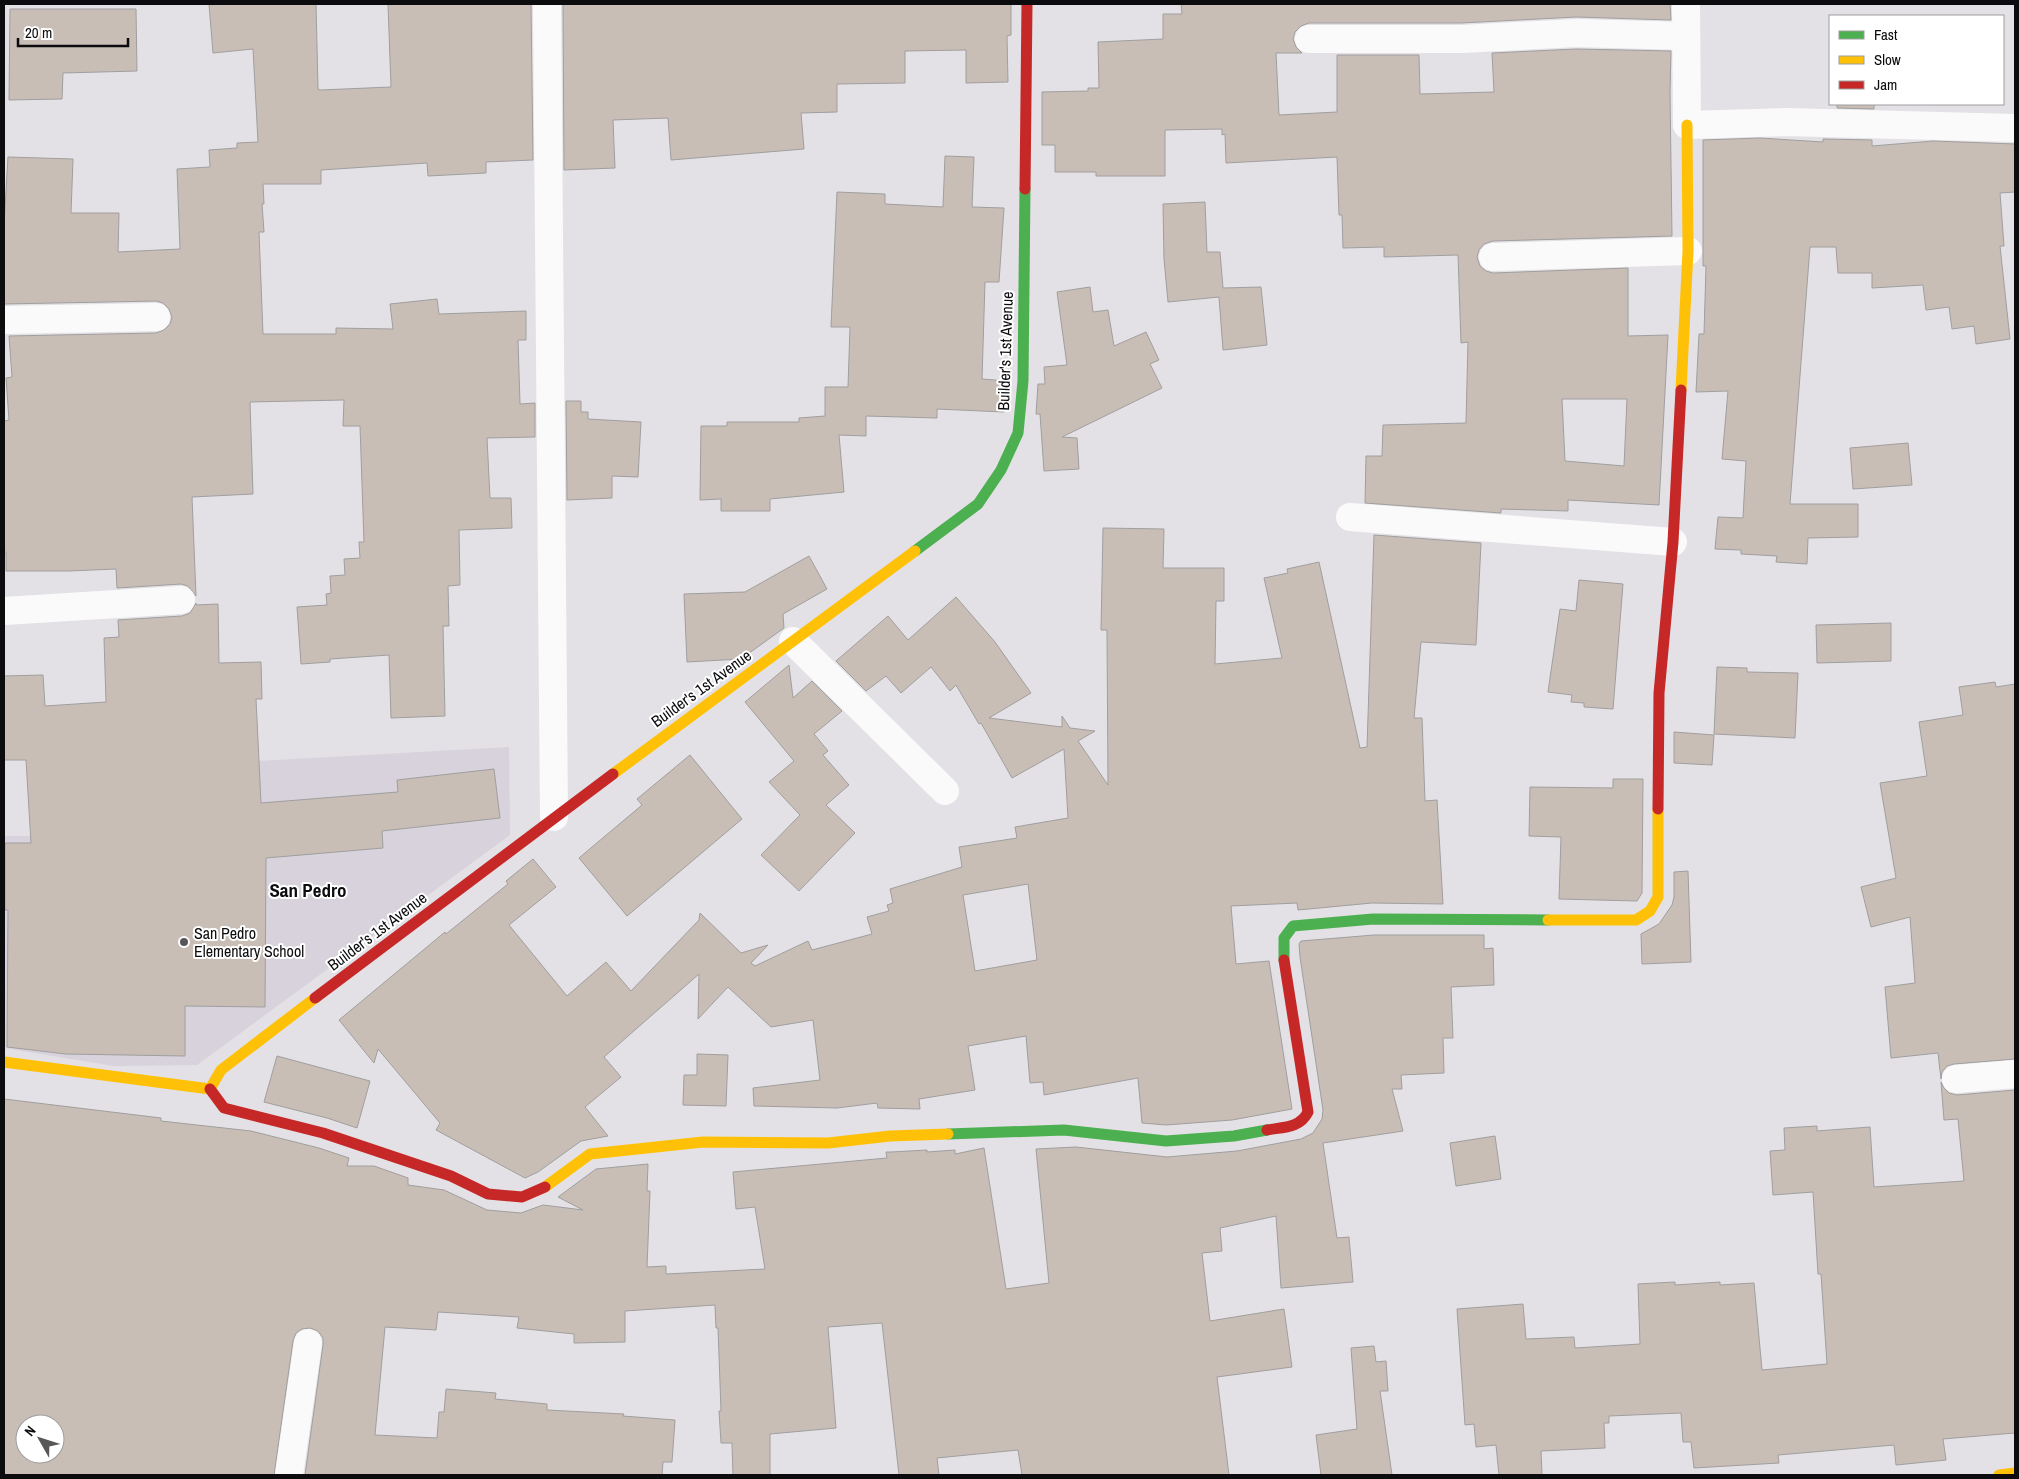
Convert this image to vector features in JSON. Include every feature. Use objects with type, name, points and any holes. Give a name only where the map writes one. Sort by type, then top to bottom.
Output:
[{"type":"street","points":[[547,4],[554,817]]},
{"type":"street","name":"Builder's 1st Avenue","points":[[210,1089],[221,1070],[554,817],[978,504],[1001,470],[1018,433],[1023,381],[1027,4]]},
{"type":"street","points":[[4,1062],[210,1089],[224,1108],[323,1133],[451,1176],[488,1194],[522,1197],[546,1186],[590,1154],[703,1142],[828,1143],[890,1136],[1064,1130],[1166,1140],[1234,1136],[1298,1124],[1304,1120],[1308,1112],[1283,951],[1284,938],[1293,926],[1373,919],[1636,920],[1650,911],[1658,897],[1659,694],[1673,542],[1688,251],[1686,4]]},
{"type":"street","points":[[1309,39],[1461,39],[1576,33],[1685,36]]},
{"type":"street","points":[[1687,125],[1786,122],[2015,128]]},
{"type":"street","points":[[1493,257],[1688,251]]},
{"type":"street","points":[[4,320],[156,317]]},
{"type":"street","points":[[1350,517],[1673,542]]},
{"type":"street","points":[[4,611],[181,600]]},
{"type":"street","points":[[793,641],[946,791]]},
{"type":"street","points":[[1956,1079],[2015,1074]]},
{"type":"street","points":[[289,1475],[308,1343]]},
{"type":"street","points":[[1998,1475],[2015,1473]]},
{"type":"shaded area","name":"San Pedro Elementary School","points":[[509,747],[510,835],[197,1065],[114,1066],[4,1048],[4,836],[135,835],[135,768]]},
{"type":"building","points":[[209,4],[316,4],[318,89],[320,90],[391,87],[388,4],[531,4],[533,160],[486,162],[486,173],[428,176],[427,163],[321,170],[321,184],[263,184],[264,232],[259,232],[263,334],[336,334],[336,328],[393,329],[390,304],[437,299],[439,314],[526,311],[526,340],[518,340],[520,404],[535,403],[535,437],[487,438],[490,498],[511,498],[512,528],[459,530],[460,585],[448,586],[449,626],[443,626],[445,716],[391,718],[389,655],[330,659],[330,662],[301,664],[297,607],[327,605],[326,594],[331,593],[330,576],[345,575],[344,559],[360,558],[359,542],[364,542],[360,426],[343,426],[344,400],[250,402],[253,494],[192,497],[196,596],[188,586],[181,584],[117,588],[116,569],[6,571],[6,552],[4,552],[4,421],[9,420],[6,378],[12,377],[9,336],[156,333],[164,330],[170,324],[172,317],[169,309],[163,303],[156,301],[4,304],[4,224],[8,157],[73,159],[71,213],[119,213],[118,252],[180,249],[177,169],[210,167],[209,150],[237,148],[237,143],[258,142],[253,49],[213,53]]},
{"type":"building","points":[[563,4],[1011,4],[1011,35],[1007,36],[1008,82],[966,83],[966,50],[905,51],[905,83],[837,84],[837,112],[801,113],[804,149],[671,160],[668,118],[613,120],[615,168],[564,170]]},
{"type":"building","points":[[1181,4],[1670,4],[1671,20],[1576,17],[1461,23],[1309,23],[1301,26],[1295,32],[1293,39],[1296,47],[1302,53],[1276,53],[1279,115],[1337,112],[1337,55],[1419,55],[1420,94],[1494,92],[1492,53],[1576,49],[1671,51],[1672,236],[1493,241],[1484,244],[1479,250],[1477,257],[1480,266],[1486,271],[1493,273],[1628,268],[1628,336],[1668,335],[1659,505],[1568,500],[1568,511],[1501,509],[1501,513],[1365,503],[1366,456],[1382,456],[1383,425],[1466,423],[1468,342],[1461,343],[1458,255],[1384,257],[1384,247],[1343,248],[1342,215],[1339,215],[1337,157],[1226,163],[1225,134],[1222,135],[1222,129],[1165,130],[1165,176],[1096,176],[1096,172],[1055,172],[1055,145],[1042,145],[1042,92],[1088,91],[1088,88],[1099,88],[1098,42],[1163,39],[1163,14],[1182,14]],"holes":[[[1562,399],[1627,399],[1624,466],[1565,461]]]},
{"type":"building","points":[[10,9],[136,9],[137,71],[63,73],[62,99],[9,100]]},
{"type":"building","points":[[1837,105],[1874,105],[1874,109],[1837,108]]},
{"type":"building","points":[[1760,138],[1823,142],[1823,139],[1872,140],[1872,146],[1933,141],[2015,144],[2015,192],[2000,193],[2004,246],[2000,246],[2010,339],[1976,344],[1974,326],[1952,329],[1949,307],[1926,310],[1923,285],[1872,288],[1872,273],[1838,273],[1836,247],[1810,247],[1790,504],[1858,504],[1858,537],[1808,538],[1807,564],[1776,562],[1777,556],[1741,554],[1741,550],[1715,549],[1718,517],[1743,518],[1746,461],[1722,459],[1728,391],[1696,392],[1699,334],[1704,334],[1706,266],[1703,266],[1703,140]]},
{"type":"building","points":[[945,156],[974,157],[972,207],[1004,208],[999,282],[985,282],[982,379],[1007,381],[1004,412],[937,409],[937,418],[866,416],[866,436],[839,435],[844,492],[770,499],[770,511],[721,511],[721,499],[700,500],[701,426],[727,426],[727,422],[799,422],[799,418],[825,416],[825,387],[848,387],[850,327],[831,327],[837,192],[885,194],[885,204],[943,207]]},
{"type":"building","points":[[1205,202],[1207,252],[1220,252],[1223,288],[1261,287],[1267,345],[1223,350],[1219,297],[1168,302],[1164,259],[1163,204]]},
{"type":"building","points":[[1090,287],[1093,312],[1108,310],[1114,346],[1146,332],[1159,360],[1150,364],[1162,388],[1062,437],[1077,438],[1079,469],[1044,471],[1040,414],[1036,414],[1038,384],[1045,384],[1044,367],[1067,365],[1057,292]]},
{"type":"building","points":[[566,401],[581,401],[581,412],[588,412],[588,419],[641,422],[638,477],[612,476],[612,498],[567,500]]},
{"type":"building","points":[[1908,443],[1912,485],[1853,489],[1850,448]]},
{"type":"building","points":[[1103,528],[1164,529],[1163,568],[1224,568],[1224,601],[1216,601],[1215,664],[1282,658],[1264,578],[1288,573],[1287,569],[1319,562],[1360,748],[1367,747],[1374,535],[1481,543],[1476,645],[1421,642],[1414,718],[1422,718],[1425,801],[1437,800],[1443,904],[1372,903],[1298,910],[1297,903],[1231,906],[1236,964],[1269,961],[1292,1109],[1232,1120],[1166,1125],[1142,1123],[1138,1078],[1044,1095],[1043,1082],[1030,1083],[1026,1036],[968,1046],[975,1090],[919,1099],[920,1109],[878,1108],[877,1103],[837,1108],[754,1106],[753,1088],[820,1080],[813,1020],[771,1027],[728,987],[698,1019],[699,974],[604,1057],[621,1077],[585,1107],[608,1136],[581,1141],[538,1172],[525,1178],[436,1130],[440,1123],[378,1049],[374,1063],[339,1020],[445,932],[446,934],[508,884],[506,881],[533,859],[556,887],[509,925],[567,996],[606,962],[631,991],[699,920],[700,913],[741,953],[768,945],[751,963],[755,966],[808,941],[812,950],[872,934],[867,917],[889,911],[887,905],[893,903],[890,889],[962,867],[959,847],[1017,838],[1015,827],[1068,818],[1064,749],[1012,778],[981,723],[979,724],[956,685],[950,691],[931,667],[901,693],[886,676],[866,691],[836,661],[888,616],[908,640],[956,597],[995,642],[1031,693],[989,718],[1062,727],[1062,716],[1070,728],[1095,731],[1078,741],[1108,785],[1107,630],[1101,630]],"holes":[[[1028,884],[1037,960],[975,971],[963,895]]]},
{"type":"building","points":[[809,556],[827,589],[783,614],[784,628],[741,659],[687,662],[684,594],[745,592]]},
{"type":"building","points":[[1579,580],[1623,584],[1613,709],[1584,707],[1584,703],[1571,702],[1572,695],[1548,692],[1560,609],[1576,611]]},
{"type":"building","name":"San Pedro Elementary School","points":[[196,603],[196,605],[218,604],[219,663],[261,662],[262,699],[256,699],[261,803],[398,792],[397,780],[494,769],[500,818],[382,831],[383,848],[266,858],[265,1007],[185,1006],[185,1056],[66,1054],[7,1047],[8,910],[5,910],[5,843],[31,843],[26,760],[4,760],[4,676],[43,675],[45,706],[106,702],[104,638],[119,637],[118,620],[182,616],[190,613]]},
{"type":"building","points":[[1891,623],[1891,661],[1817,663],[1816,625]]},
{"type":"building","points":[[789,665],[793,698],[812,681],[842,711],[814,734],[828,751],[823,755],[849,785],[826,805],[855,833],[799,891],[761,855],[800,815],[769,782],[794,761],[745,702]]},
{"type":"building","points":[[1717,667],[1747,668],[1747,672],[1798,673],[1795,738],[1714,734]]},
{"type":"building","points":[[1995,682],[1996,687],[2015,684],[2015,1059],[1954,1064],[1947,1066],[1942,1072],[1941,1079],[1938,1053],[1891,1058],[1885,987],[1915,983],[1910,917],[1871,927],[1861,887],[1896,878],[1880,783],[1927,776],[1919,722],[1963,715],[1959,687]]},
{"type":"building","points":[[1674,732],[1714,735],[1712,765],[1674,763]]},
{"type":"building","points":[[690,755],[742,819],[627,916],[579,858],[642,805],[637,799]]},
{"type":"building","points":[[1613,779],[1643,779],[1642,893],[1637,901],[1559,899],[1561,837],[1529,836],[1530,787],[1613,788]]},
{"type":"building","points":[[1688,871],[1691,962],[1642,964],[1641,934],[1659,924],[1672,905],[1674,897],[1674,872]]},
{"type":"building","points":[[1374,935],[1484,935],[1484,949],[1493,948],[1494,985],[1451,987],[1453,1038],[1443,1038],[1444,1073],[1401,1075],[1402,1089],[1392,1089],[1403,1131],[1323,1143],[1337,1238],[1349,1237],[1353,1282],[1281,1288],[1276,1216],[1220,1228],[1222,1251],[1202,1253],[1210,1321],[1284,1309],[1292,1367],[1217,1377],[1229,1475],[1022,1475],[1018,1450],[937,1458],[939,1475],[899,1475],[882,1323],[828,1327],[836,1428],[770,1434],[770,1475],[733,1475],[732,1443],[721,1443],[718,1328],[716,1328],[715,1305],[625,1311],[625,1342],[574,1343],[574,1334],[517,1328],[519,1317],[438,1312],[436,1330],[385,1327],[375,1435],[437,1438],[439,1412],[444,1412],[446,1389],[496,1393],[495,1399],[547,1404],[547,1410],[624,1414],[623,1416],[675,1420],[672,1462],[663,1462],[662,1475],[305,1475],[323,1345],[323,1338],[318,1331],[310,1328],[302,1329],[296,1333],[293,1341],[274,1475],[4,1475],[4,1099],[161,1118],[161,1121],[251,1131],[319,1148],[349,1158],[347,1166],[374,1166],[408,1178],[408,1185],[444,1190],[487,1210],[521,1213],[543,1205],[583,1210],[558,1197],[596,1169],[648,1164],[647,1191],[650,1191],[647,1267],[666,1266],[666,1274],[765,1269],[755,1207],[736,1209],[733,1172],[887,1158],[886,1152],[955,1150],[955,1154],[984,1148],[1006,1289],[1049,1283],[1036,1149],[1076,1147],[1167,1157],[1237,1151],[1301,1139],[1313,1133],[1322,1119],[1323,1110],[1299,944],[1301,941]]},
{"type":"building","points":[[697,1054],[728,1055],[726,1106],[683,1105],[684,1075],[697,1075]]},
{"type":"building","points":[[277,1056],[370,1081],[357,1128],[327,1118],[264,1102]]},
{"type":"building","points":[[1941,1082],[1949,1093],[1957,1095],[2015,1090],[2015,1433],[1943,1439],[1946,1460],[1896,1465],[1894,1445],[1778,1455],[1779,1463],[1694,1468],[1691,1442],[1683,1442],[1681,1413],[1609,1416],[1609,1423],[1604,1423],[1605,1448],[1541,1451],[1542,1475],[1499,1475],[1496,1445],[1476,1447],[1474,1424],[1465,1425],[1457,1309],[1523,1304],[1526,1339],[1574,1337],[1575,1348],[1640,1344],[1638,1284],[1675,1282],[1675,1285],[1720,1282],[1720,1285],[1754,1283],[1762,1370],[1827,1364],[1821,1274],[1818,1274],[1813,1192],[1773,1195],[1770,1151],[1785,1150],[1784,1128],[1817,1126],[1817,1131],[1870,1127],[1874,1187],[1964,1181],[1958,1119],[1944,1120]]},
{"type":"building","points":[[1495,1136],[1501,1179],[1456,1186],[1450,1143]]},
{"type":"building","points":[[1374,1346],[1376,1362],[1386,1361],[1388,1391],[1380,1391],[1392,1475],[1321,1475],[1316,1435],[1357,1429],[1351,1348]]},
{"type":"traffic: fast","points":[[915,551],[978,504],[1001,470],[1018,433],[1023,381],[1025,189]]},
{"type":"traffic: fast","points":[[1284,960],[1284,938],[1293,926],[1373,919],[1548,920]]},
{"type":"traffic: fast","points":[[948,1134],[1064,1130],[1166,1141],[1234,1136],[1267,1130]]},
{"type":"traffic: slow","points":[[1681,390],[1688,251],[1687,125]]},
{"type":"traffic: slow","points":[[613,774],[915,551]]},
{"type":"traffic: slow","points":[[1548,920],[1636,920],[1650,911],[1658,897],[1658,809]]},
{"type":"traffic: slow","points":[[4,1062],[210,1089],[221,1070],[315,998]]},
{"type":"traffic: slow","points":[[545,1187],[590,1154],[703,1142],[828,1143],[890,1136],[948,1134]]},
{"type":"traffic: slow","points":[[1999,1475],[2015,1473]]},
{"type":"traffic: jam","points":[[1025,189],[1027,4]]},
{"type":"traffic: jam","points":[[1658,809],[1659,693],[1673,542],[1681,390]]},
{"type":"traffic: jam","points":[[315,998],[613,774]]},
{"type":"traffic: jam","points":[[1267,1130],[1296,1124],[1308,1112],[1284,960]]},
{"type":"traffic: jam","points":[[210,1089],[224,1108],[323,1133],[451,1176],[488,1194],[522,1197],[545,1187]]},
{"type":"place","name":"San Pedro Elementary School","points":[[184,942]]},
{"type":"district","name":"San Pedro","points":[[308,890]]}]
